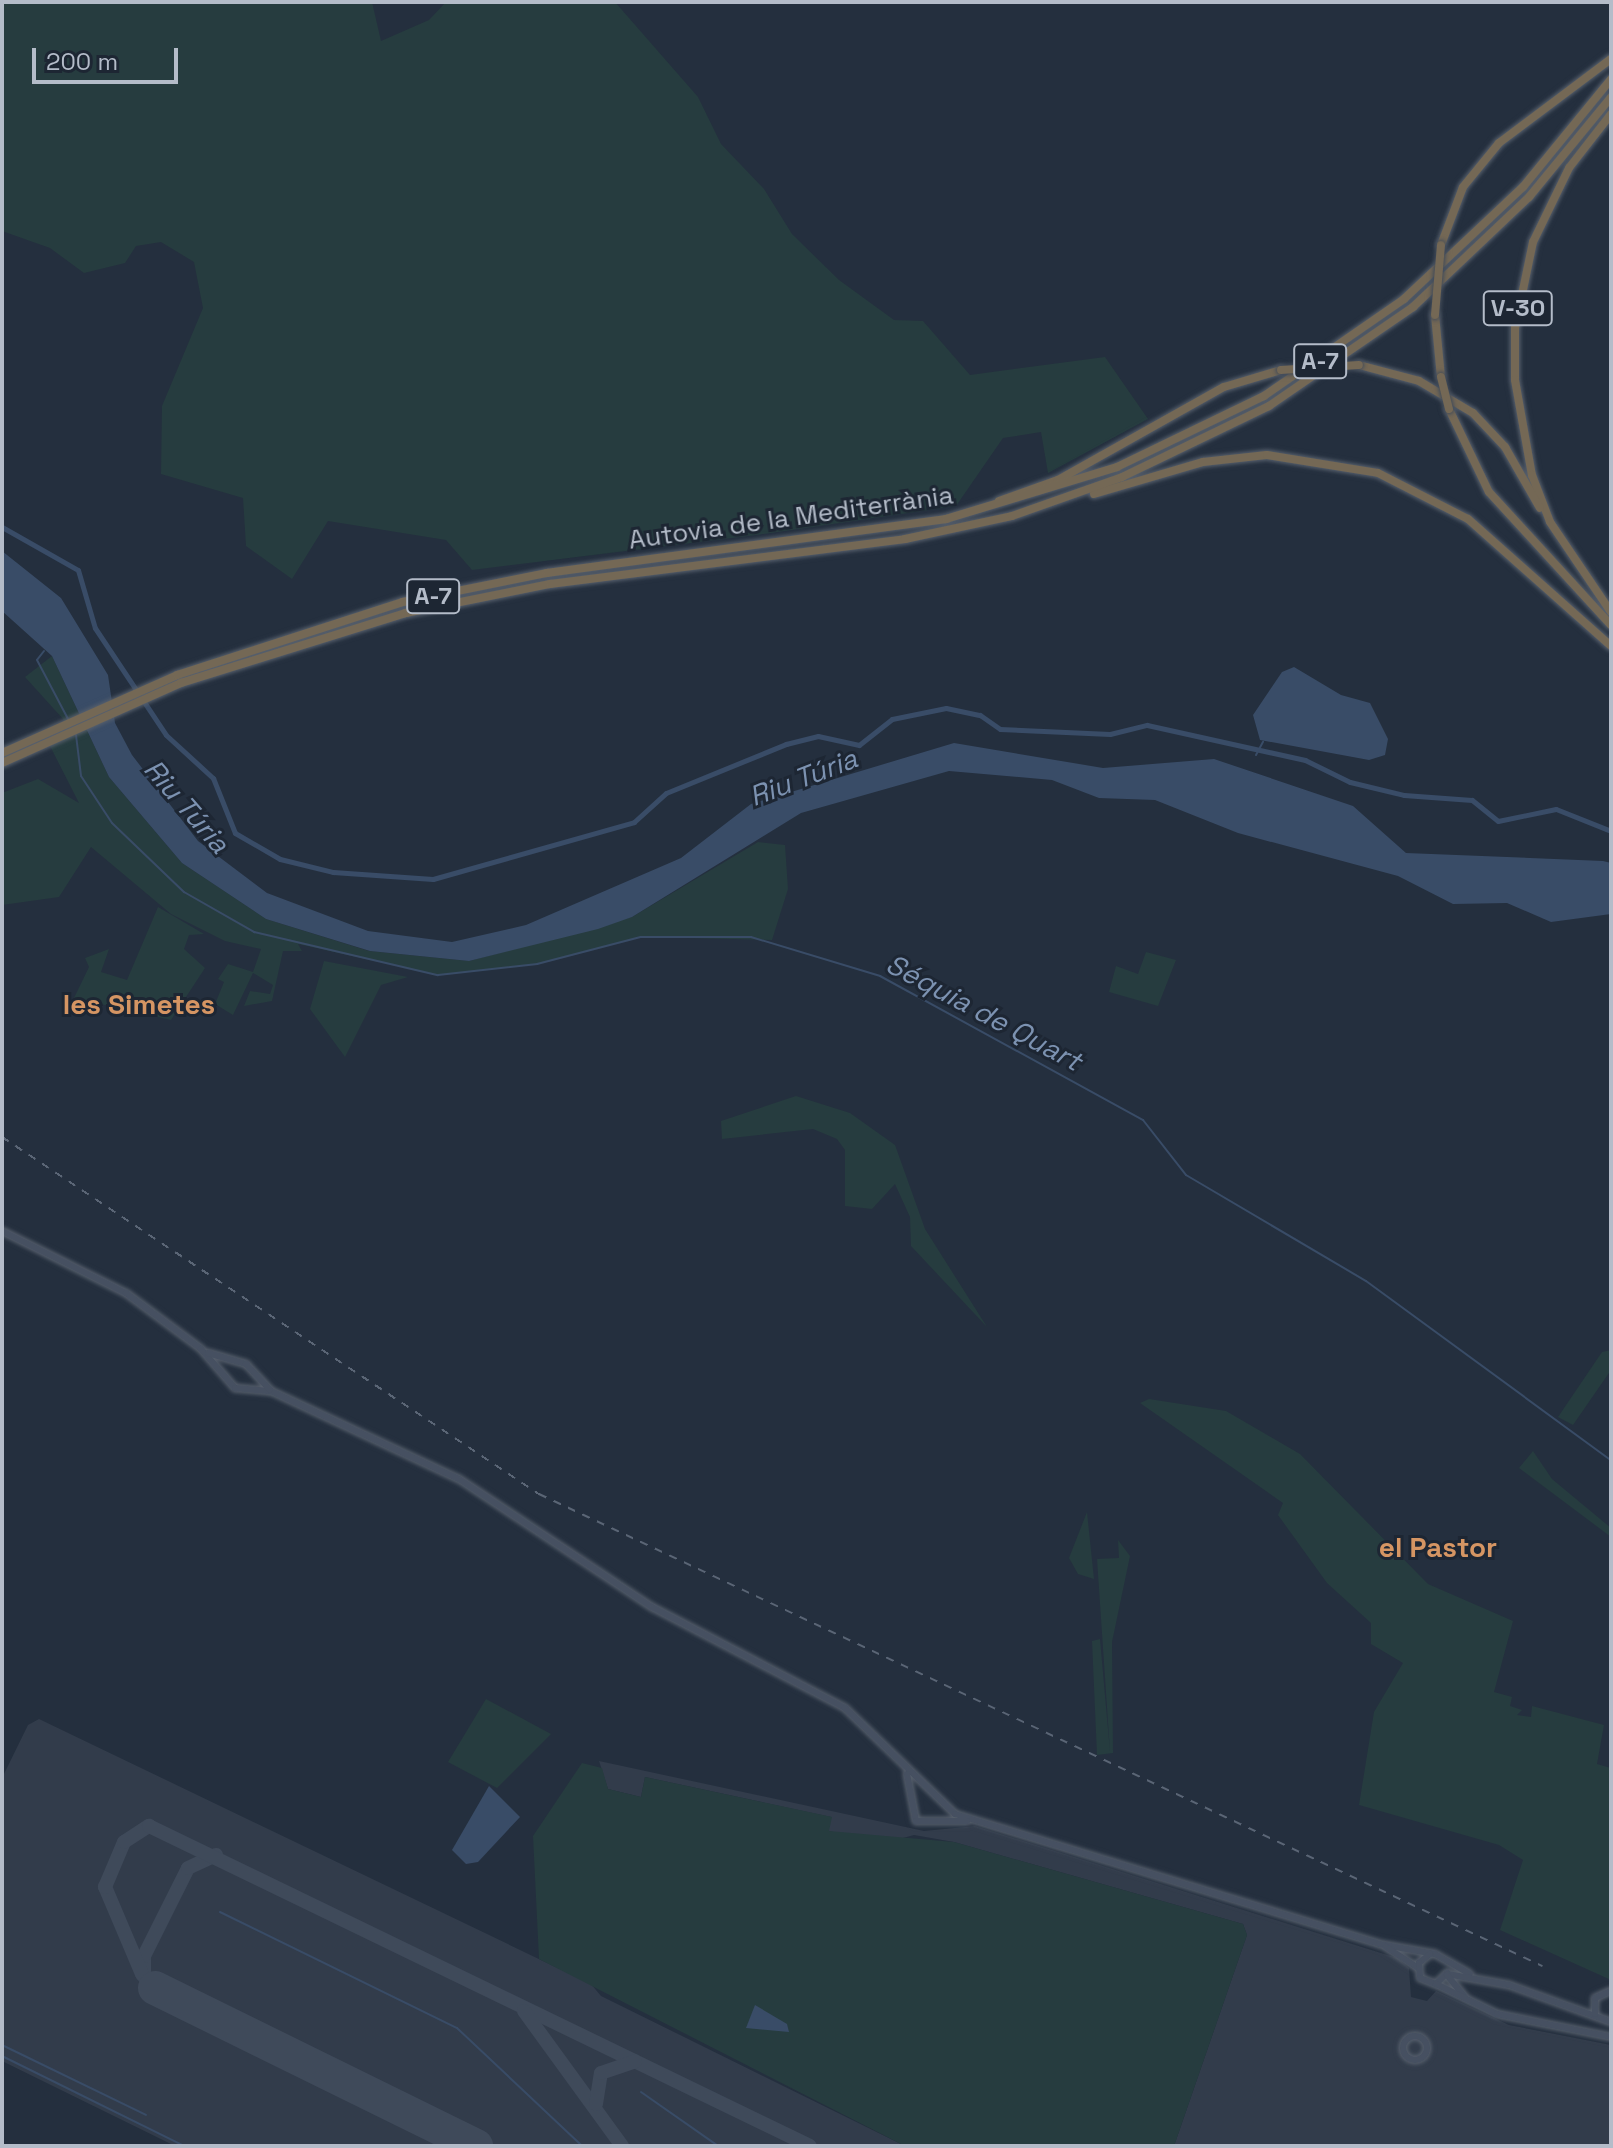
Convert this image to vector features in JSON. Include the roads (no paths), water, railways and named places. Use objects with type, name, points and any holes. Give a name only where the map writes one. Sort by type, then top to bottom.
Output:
[{"type":"highway","points":[[1611,59],[1499,143],[1463,187],[1441,245],[1435,315],[1441,377],[1449,409],[1489,492],[1611,625]]},
{"type":"highway","name":"Autovia de la Mediterrània","points":[[2,763],[8,753],[179,679],[320,625],[471,587],[946,519],[1117,467],[1303,373],[1476,235],[1611,79]]},
{"type":"highway","name":"Autovia de la Mediterrània","points":[[179,679],[322,636],[474,598],[905,539],[1070,498],[1227,429],[1356,350],[1481,246],[1611,97]]},
{"type":"highway","name":"V-30","points":[[1611,114],[1554,194],[1521,286],[1515,380],[1532,475],[1550,522],[1611,612]]},
{"type":"highway","points":[[946,519],[1058,480],[1198,400],[1281,370],[1368,366],[1430,385],[1473,413],[1505,447],[1550,522]]},
{"type":"highway","points":[[1070,498],[1233,457],[1302,456],[1359,467],[1468,519],[1611,646]]},
{"type":"main road","points":[[2,1231],[99,1277],[201,1349],[227,1374],[232,1386],[271,1391],[502,1503],[652,1607],[845,1708],[942,1806],[974,1821],[1379,1944],[1430,1954],[1470,1974],[1577,2006],[1611,2022]]},
{"type":"main road","points":[[201,1349],[254,1374],[271,1391]]},
{"type":"main road","points":[[227,1374],[235,1364]]},
{"type":"main road","points":[[248,1387],[254,1374]]},
{"type":"main road","points":[[905,1767],[916,1821],[974,1821]]},
{"type":"main road","points":[[912,1804],[927,1794]]},
{"type":"main road","points":[[936,1822],[942,1806]]},
{"type":"main road","points":[[1379,1944],[1418,1968],[1423,1981],[1436,1984],[1473,2004],[1611,2037]]},
{"type":"main road","points":[[1418,1968],[1430,1954]]},
{"type":"main road","points":[[1446,1962],[1447,1975],[1473,2004]]},
{"type":"main road","points":[[1436,1984],[1447,1975],[1470,1974]]},
{"type":"main road","points":[[1577,2006],[1611,1991]]},
{"type":"main road","points":[[1594,2001],[1597,2017]]},
{"type":"main road","points":[[1410,2037],[1426,2043],[1420,2060],[1403,2051],[1410,2037]]},
{"type":"water","points":[[2,551],[61,598],[108,675],[115,723],[132,755],[198,841],[267,893],[368,931],[452,942],[526,925],[681,858],[751,804],[954,743],[1103,768],[1214,759],[1353,806],[1406,853],[1611,863],[1611,914],[1551,922],[1507,903],[1453,904],[1398,876],[1238,833],[1155,800],[1099,798],[1052,780],[949,771],[801,813],[632,917],[598,929],[469,961],[370,951],[266,919],[182,863],[109,777],[52,656],[2,611]]},
{"type":"water","points":[[1294,667],[1341,695],[1370,703],[1388,739],[1385,755],[1369,760],[1260,740],[1253,715],[1282,672]]},
{"type":"water","points":[[489,1786],[520,1817],[478,1862],[466,1864],[452,1850]]},
{"type":"water","points":[[755,2005],[787,2024],[789,2032],[746,2028]]},
{"type":"waterway","name":"Riu Túria","points":[[2,527],[78,570],[95,628],[166,735],[213,778],[235,833],[280,859],[333,872],[433,879],[634,822],[666,793],[786,744],[818,736],[859,745],[892,719],[946,708],[980,715],[1000,729],[1110,734],[1147,725],[1305,760],[1350,782],[1404,795],[1472,800],[1498,821],[1556,809],[1611,831]]},
{"type":"waterway","name":"Séquia de Quart","points":[[44,651],[37,660],[68,719]]},
{"type":"waterway","name":"Séquia de Quart","points":[[76,735],[81,776],[112,823],[184,892],[254,932],[438,975],[537,964],[641,937],[751,937],[880,976],[1143,1120],[1186,1175],[1366,1281],[1611,1460]]},
{"type":"waterway","points":[[1256,755],[1263,742]]},
{"type":"waterway","points":[[220,1912],[457,2028],[582,2146]]},
{"type":"waterway","points":[[2,2045],[146,2115]]},
{"type":"waterway","points":[[2,2056],[184,2146]]},
{"type":"waterway","points":[[641,2092],[718,2146]]},
{"type":"railway","points":[[2,1137],[539,1494],[1542,1966]]},
{"type":"district","name":"les Simetes","points":[[139,1004]]},
{"type":"district","name":"el Pastor","points":[[1438,1547]]}]
